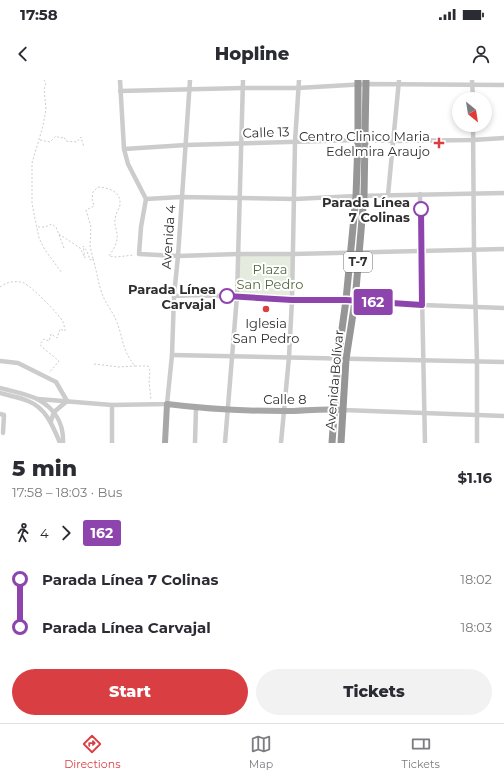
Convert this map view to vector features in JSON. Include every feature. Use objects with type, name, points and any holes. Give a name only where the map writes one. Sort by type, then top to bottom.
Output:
[{"type":"highway","name":"Avenida Bolívar","points":[[340,443],[346,358],[355,301],[364,196],[362,82]]},
{"type":"highway","name":"Avenida Bolívar","points":[[332,443],[338,358],[346,300],[362,141]]},
{"type":"main road","name":"Calle 8","points":[[167,404],[196,408],[284,411],[343,410]]},
{"type":"main road","name":"Avenida 4","points":[[165,443],[167,404]]},
{"type":"street","points":[[120,80],[124,150],[128,164],[146,199],[141,227],[139,254],[178,256],[421,252],[504,249]]},
{"type":"street","name":"Avenida 4","points":[[167,404],[172,355],[174,296],[190,80]]},
{"type":"street","points":[[225,443],[237,296],[240,144],[243,80]]},
{"type":"street","points":[[281,443],[289,357],[292,300],[295,142],[299,80]]},
{"type":"street","points":[[472,80],[473,92]]},
{"type":"street","points":[[120,91],[298,88],[362,82],[473,86],[504,85]]},
{"type":"street","points":[[388,195],[399,83]]},
{"type":"street","points":[[473,132],[473,195],[478,443]]},
{"type":"street","name":"Calle 13","points":[[124,150],[186,145],[474,140],[504,138]]},
{"type":"street","points":[[146,199],[295,199],[420,194],[473,195],[504,193]]},
{"type":"street","points":[[420,194],[425,443]]},
{"type":"street","points":[[174,296],[237,296],[292,300],[346,300],[504,308]]},
{"type":"street","points":[[172,355],[504,362]]},
{"type":"street","points":[[0,361],[18,363],[56,382],[67,401],[54,412],[51,421]]},
{"type":"street","points":[[0,388],[38,399],[54,412],[61,423],[64,435],[63,443]]},
{"type":"street","points":[[0,393],[29,401],[43,412],[51,421],[60,443]]},
{"type":"street","name":"Calle 8","points":[[38,399],[112,405],[167,404]]},
{"type":"street","points":[[112,405],[112,443]]},
{"type":"street","points":[[195,443],[196,408]]},
{"type":"street","name":"Calle 8","points":[[343,410],[504,416]]},
{"type":"street","points":[[0,414],[4,415],[2,434]]},
{"type":"path","points":[[44,80],[46,83],[44,89],[46,109],[32,163],[32,204],[40,238],[46,250],[62,273]]},
{"type":"path","points":[[39,140],[50,142],[56,136],[60,138],[64,137],[66,141],[77,142],[81,137],[84,147]]},
{"type":"path","points":[[135,366],[124,349],[116,319],[106,305],[90,246],[91,227],[86,210],[94,206],[92,199],[93,192],[98,187],[115,191],[120,204],[115,219],[117,238],[116,244],[109,256],[116,257],[139,254]]},
{"type":"path","points":[[38,227],[45,227],[52,224],[56,227],[64,248]]},
{"type":"path","points":[[59,234],[80,248],[85,258],[83,246],[87,251],[90,260],[93,259]]},
{"type":"path","points":[[0,287],[6,282],[23,283],[29,286],[44,300],[63,322],[65,331],[60,329],[57,338],[50,334],[49,341],[44,339],[40,344],[59,361],[46,376]]},
{"type":"path","points":[[94,364],[119,367],[148,366],[150,371],[148,381],[152,404]]},
{"type":"green space","name":"Plaza San Pedro","points":[[238,254],[293,254],[292,300],[237,296]]},
{"type":"bus line","name":"162","points":[[227,296],[292,300],[346,300],[422,305],[421,209]]},
{"type":"place","name":"Centro Clinico Maria Edelmira Araujo","points":[[439,143]]},
{"type":"place","name":"Parada Línea 7 Colinas","points":[[421,209]]},
{"type":"place","name":"Parada Línea Carvajal","points":[[227,296]]},
{"type":"place","name":"Iglesia San Pedro","points":[[266,309]]}]
